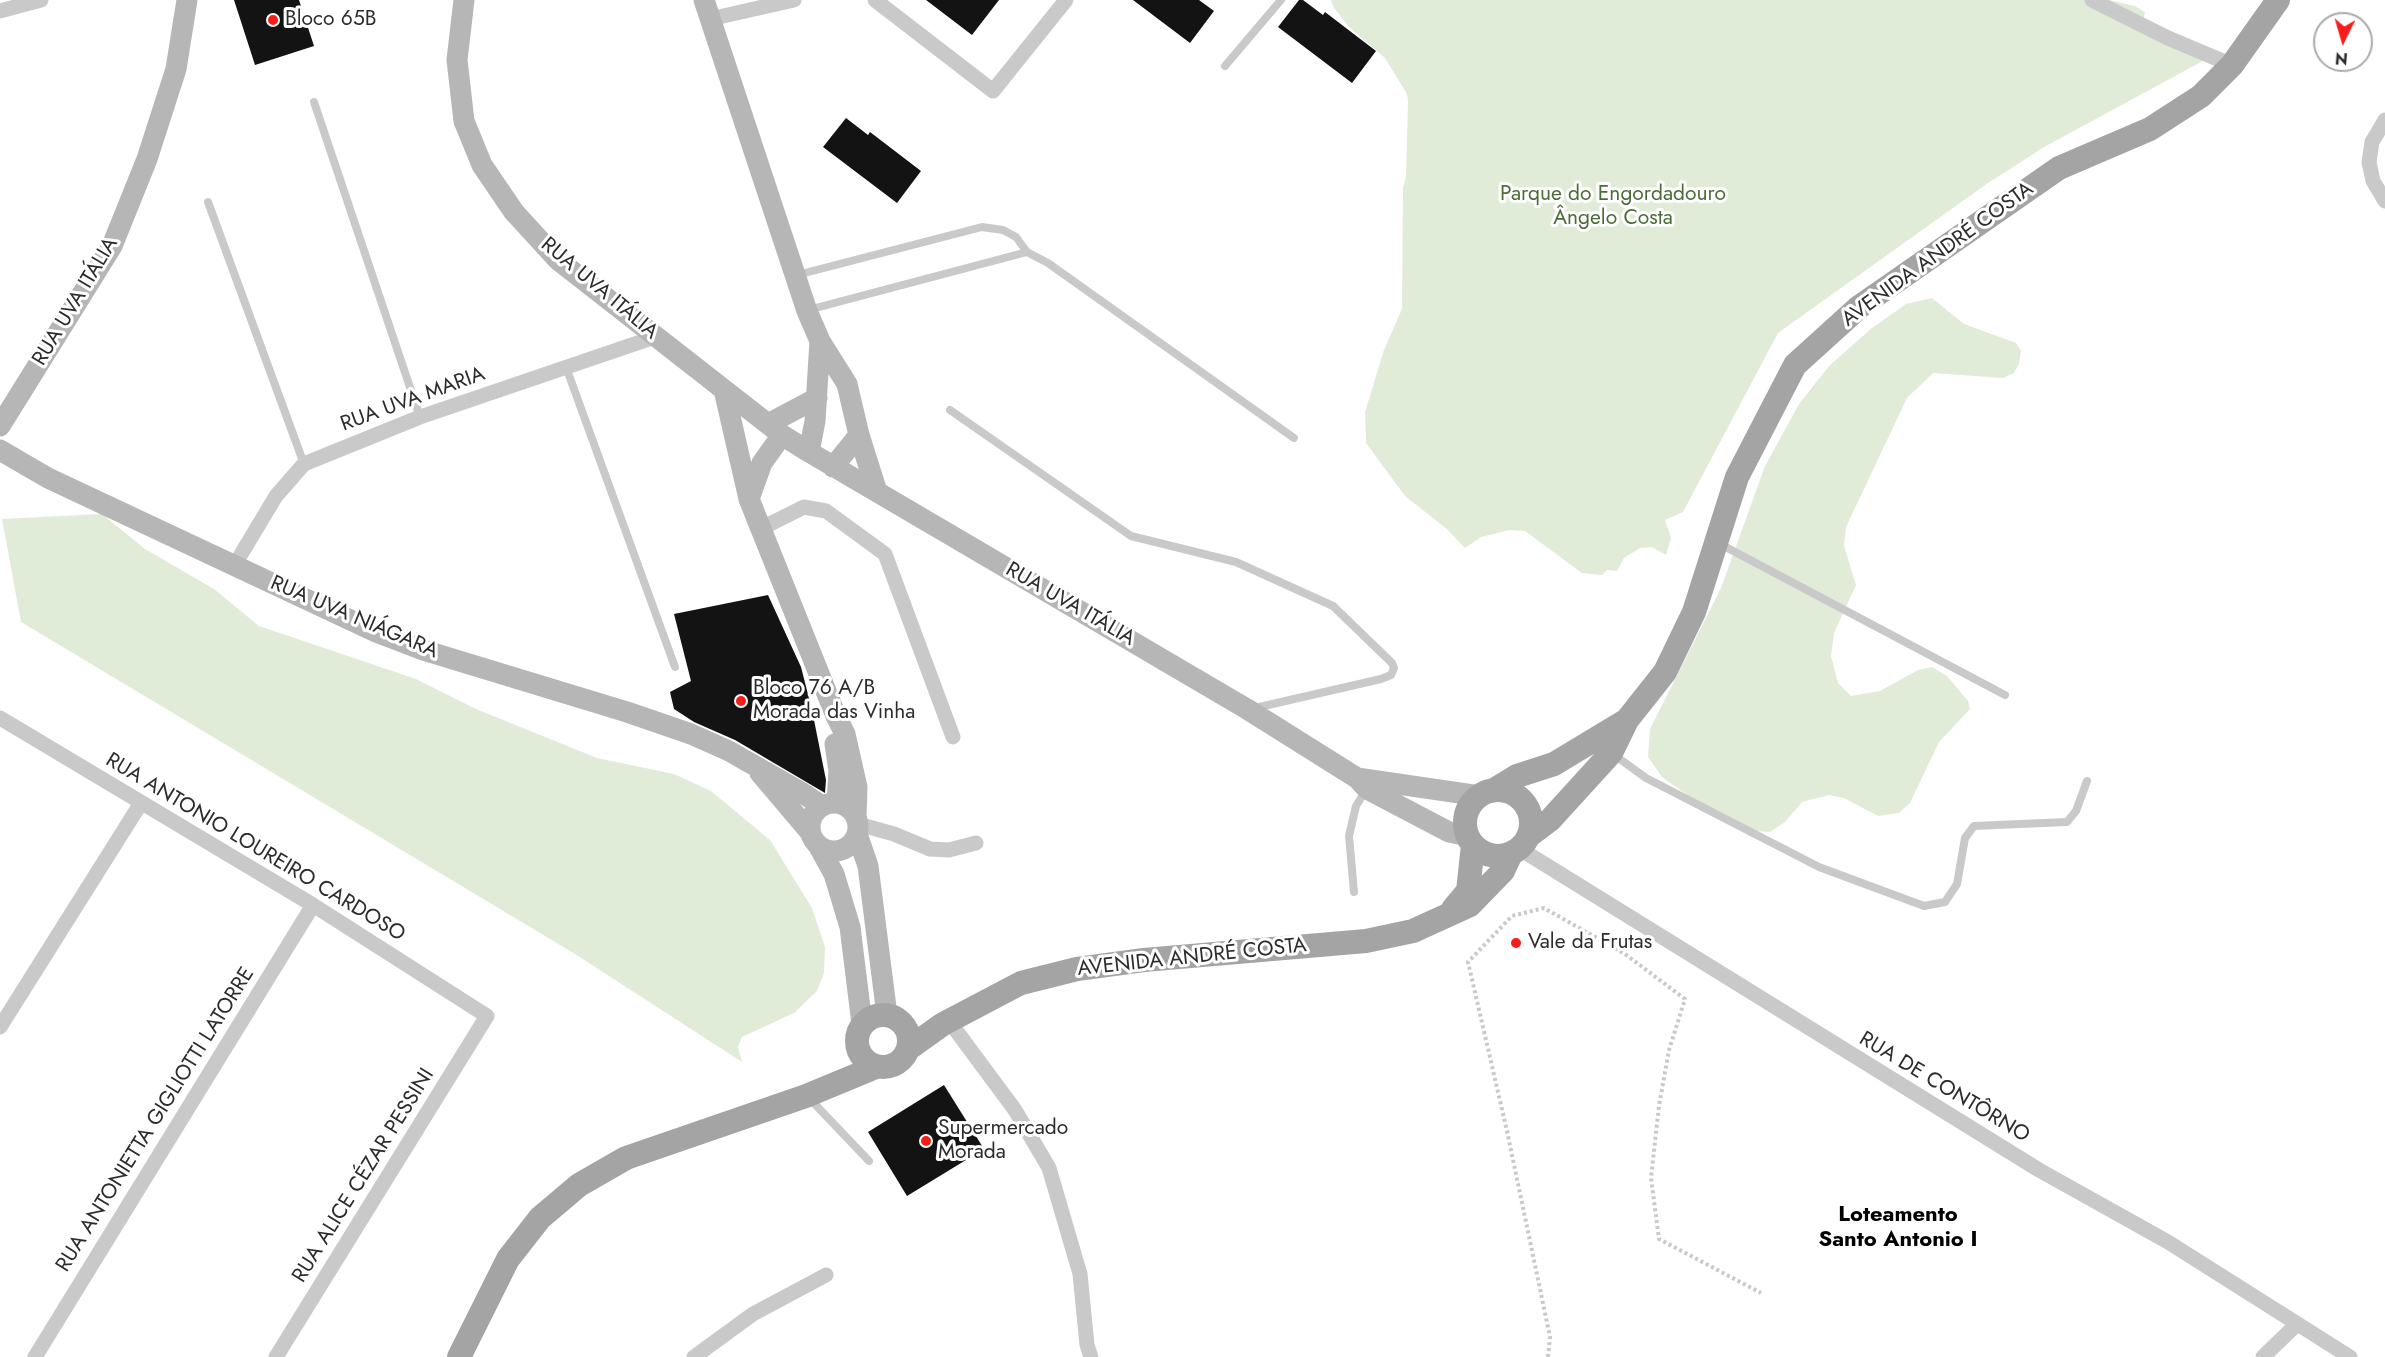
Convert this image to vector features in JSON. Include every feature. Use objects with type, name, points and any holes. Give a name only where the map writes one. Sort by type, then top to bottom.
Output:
[{"type":"main road","name":"AVENIDA ANDRÉ COSTA","points":[[908,1049],[946,1023],[1020,983],[1077,969],[1144,960],[1366,941],[1413,931],[1470,905],[1503,871],[1520,846],[1551,819],[1611,753],[1627,720],[1665,672],[1694,612],[1737,477],[1795,365],[1858,307],[2059,168],[2150,129],[2201,96],[2232,65],[2278,0]]},
{"type":"main road","name":"AVENIDA ANDRÉ COSTA","points":[[1487,793],[1517,776],[1554,764],[1627,720]]},
{"type":"main road","points":[[1511,792],[1525,803],[1532,818],[1520,846],[1498,857],[1484,854],[1470,840],[1465,825],[1467,813],[1472,804],[1487,793],[1511,792]]},
{"type":"main road","name":"AVENIDA ANDRÉ COSTA","points":[[1449,915],[1468,891],[1470,840]]},
{"type":"main road","points":[[459,1357],[508,1259],[540,1218],[579,1185],[626,1158],[817,1091],[876,1067],[892,1066],[899,1062],[908,1049],[907,1031],[895,1019],[870,1018],[860,1027],[817,1091]]},
{"type":"main road","name":"AVENIDA ANDRÉ COSTA","points":[[895,1019],[930,1026],[946,1023]]},
{"type":"main road","points":[[860,1027],[857,1048],[861,1057],[876,1067]]},
{"type":"street","points":[[0,11],[42,0]]},
{"type":"street","name":"RUA UVA ITÁLIA","points":[[0,426],[112,246],[147,159],[176,69],[187,0]]},
{"type":"street","name":"RUA UVA ITÁLIA","points":[[464,0],[457,60],[464,121],[482,165],[514,212],[558,260],[775,430],[809,452],[1248,710],[1449,832],[1470,840]]},
{"type":"street","points":[[794,0],[707,10],[807,310],[820,341],[847,384],[859,435],[877,492]]},
{"type":"street","points":[[875,0],[993,91],[1066,0]]},
{"type":"street","points":[[2092,0],[2168,38],[2232,65]]},
{"type":"street","points":[[2385,120],[2372,142],[2369,162],[2373,181],[2385,201]]},
{"type":"street","name":"RUA UVA MARIA","points":[[234,566],[276,496],[304,464],[420,417],[655,337]]},
{"type":"street","points":[[809,452],[816,421],[820,341]]},
{"type":"street","points":[[724,390],[749,500],[836,717],[845,734],[857,787],[857,825],[853,841],[840,850],[832,851],[814,838],[812,817],[829,804],[839,771],[834,734],[836,717]]},
{"type":"street","points":[[749,500],[775,430],[817,398]]},
{"type":"street","points":[[833,467],[859,435]]},
{"type":"street","name":"RUA UVA NIÁGARA","points":[[0,450],[48,478],[376,632],[423,650],[616,708],[691,734],[729,751],[801,792],[829,804]]},
{"type":"street","points":[[760,528],[804,507],[826,511],[885,554],[953,737]]},
{"type":"street","name":"RUA ANTONIO LOUREIRO CARDOSO","points":[[0,718],[313,905],[487,1016]]},
{"type":"street","name":"RUA UVA NIÁGARA","points":[[754,766],[814,838],[834,874],[850,927],[860,1027]]},
{"type":"street","name":"RUA UVA ITÁLIA","points":[[1366,782],[1487,793]]},
{"type":"street","points":[[0,1027],[141,803]]},
{"type":"street","points":[[829,804],[845,805],[857,825],[868,866],[895,1019]]},
{"type":"street","points":[[857,825],[894,834],[930,849],[950,850],[976,843]]},
{"type":"street","name":"RUA DE CONTÔRNO","points":[[1520,846],[1888,1078],[2039,1170],[2168,1242],[2350,1357]]},
{"type":"street","name":"RUA ANTONIETTA GIGLIOTTI LATORRE","points":[[35,1357],[313,905]]},
{"type":"street","name":"RUA ALICE CÉZAR PESSINI","points":[[276,1357],[487,1016]]},
{"type":"street","points":[[946,1023],[1015,1110],[1049,1168],[1080,1274],[1087,1345],[1091,1357]]},
{"type":"street","points":[[694,1357],[753,1314],[826,1275]]},
{"type":"street","points":[[2263,1357],[2297,1324]]},
{"type":"lane","points":[[1225,66],[1281,0]]},
{"type":"lane","points":[[314,102],[420,417]]},
{"type":"lane","points":[[208,202],[304,464]]},
{"type":"lane","points":[[795,276],[982,227],[1003,230],[1016,237],[1027,252],[1048,263],[1294,438]]},
{"type":"lane","points":[[807,310],[1027,252]]},
{"type":"lane","points":[[566,367],[675,668]]},
{"type":"lane","points":[[950,410],[1131,536],[1236,562],[1333,606],[1392,663],[1394,668],[1391,675],[1381,679],[1248,710]]},
{"type":"lane","points":[[1716,541],[2005,695]]},
{"type":"lane","points":[[1611,753],[1646,778],[1819,867],[1924,906],[1945,902],[1957,884],[1965,838],[1974,826],[2067,822],[2076,811],[2087,781]]},
{"type":"lane","points":[[1354,892],[1349,836],[1356,806],[1366,782]]},
{"type":"lane","points":[[817,1091],[869,1161]]},
{"type":"path","points":[[1548,1357],[1550,1337],[1507,1131],[1468,962],[1512,916],[1544,908],[1625,954],[1685,999],[1669,1050],[1659,1106],[1651,1178],[1659,1239],[1761,1293]]},
{"type":"green space","name":"Parque do Engordadouro Ângelo Costa","points":[[1331,0],[2109,0],[2135,6],[2145,12],[2143,22],[2212,56],[2046,146],[1988,183],[1778,333],[1683,512],[1665,520],[1671,538],[1666,555],[1652,547],[1640,548],[1624,558],[1617,571],[1607,570],[1602,575],[1582,573],[1525,531],[1509,530],[1481,537],[1465,548],[1447,529],[1405,496],[1366,443],[1365,412],[1384,350],[1402,309],[1403,188],[1406,176],[1408,101],[1407,94],[1385,58],[1350,28],[1334,8]]},
{"type":"green space","points":[[1932,298],[1964,324],[2016,343],[2021,351],[2019,364],[2014,373],[2003,378],[1933,373],[1907,398],[1846,527],[1844,546],[1856,585],[1834,633],[1831,656],[1838,683],[1851,696],[1880,691],[1918,670],[1932,667],[1947,676],[1968,701],[1970,709],[1939,742],[1910,803],[1899,813],[1878,816],[1844,798],[1829,795],[1802,802],[1785,822],[1770,832],[1755,831],[1693,799],[1662,777],[1648,757],[1650,729],[1721,588],[1765,466],[1799,404],[1829,366],[1872,328],[1906,304]]},
{"type":"green space","points":[[102,514],[145,549],[214,589],[259,626],[416,679],[476,709],[597,758],[674,774],[711,791],[770,840],[812,908],[825,947],[824,973],[817,991],[794,1013],[742,1037],[738,1047],[742,1062],[575,954],[21,622],[2,519]]},
{"type":"building","name":"Bloco 65B","points":[[234,0],[299,0],[314,46],[255,65]]},
{"type":"building","points":[[926,0],[999,0],[972,35]]},
{"type":"building","points":[[1133,0],[1199,0],[1214,11],[1190,43]]},
{"type":"building","points":[[1299,0],[1303,0],[1323,15],[1325,12],[1376,51],[1352,83],[1278,27]]},
{"type":"building","points":[[846,118],[868,135],[870,132],[921,171],[897,203],[823,147]]},
{"type":"building","name":"Bloco 76 A/B Morada das Vinha","points":[[768,595],[801,667],[826,780],[825,793],[735,740],[694,722],[674,709],[670,692],[691,681],[674,614]]},
{"type":"building","name":"Supermercado Morada","points":[[944,1085],[984,1149],[907,1196],[868,1132]]},
{"type":"place","name":"Bloco 65B","points":[[273,20]]},
{"type":"place","name":"Bloco 76 A/B Morada das Vinha","points":[[741,701]]},
{"type":"place","name":"Vale da Frutas","points":[[1516,943]]},
{"type":"place","name":"Supermercado Morada","points":[[926,1141]]},
{"type":"district","name":"Loteamento Santo Antonio I","points":[[1898,1228]]}]
